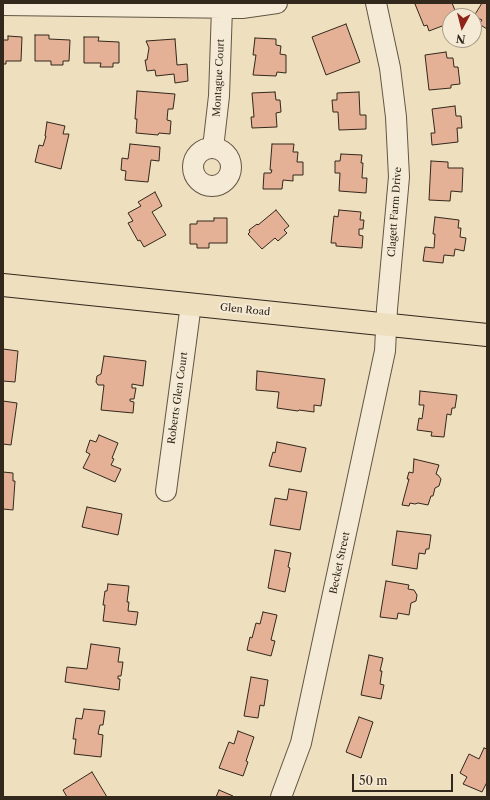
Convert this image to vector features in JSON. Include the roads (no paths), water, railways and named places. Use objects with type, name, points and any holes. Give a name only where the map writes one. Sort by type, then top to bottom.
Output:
[{"type":"main road","name":"Glen Road","points":[[3,284],[385,326],[487,335]]},
{"type":"street","points":[[3,5],[242,8],[277,3]]},
{"type":"street","name":"Clagett Farm Drive","points":[[376,3],[390,68],[396,117],[399,177],[385,326]]},
{"type":"street","name":"Montague Court","points":[[213,148],[219,96],[222,8]]},
{"type":"street","name":"Roberts Glen Court","points":[[166,491],[191,304]]},
{"type":"street","name":"Becket Street","points":[[281,797],[301,743],[385,350],[385,326]]}]
